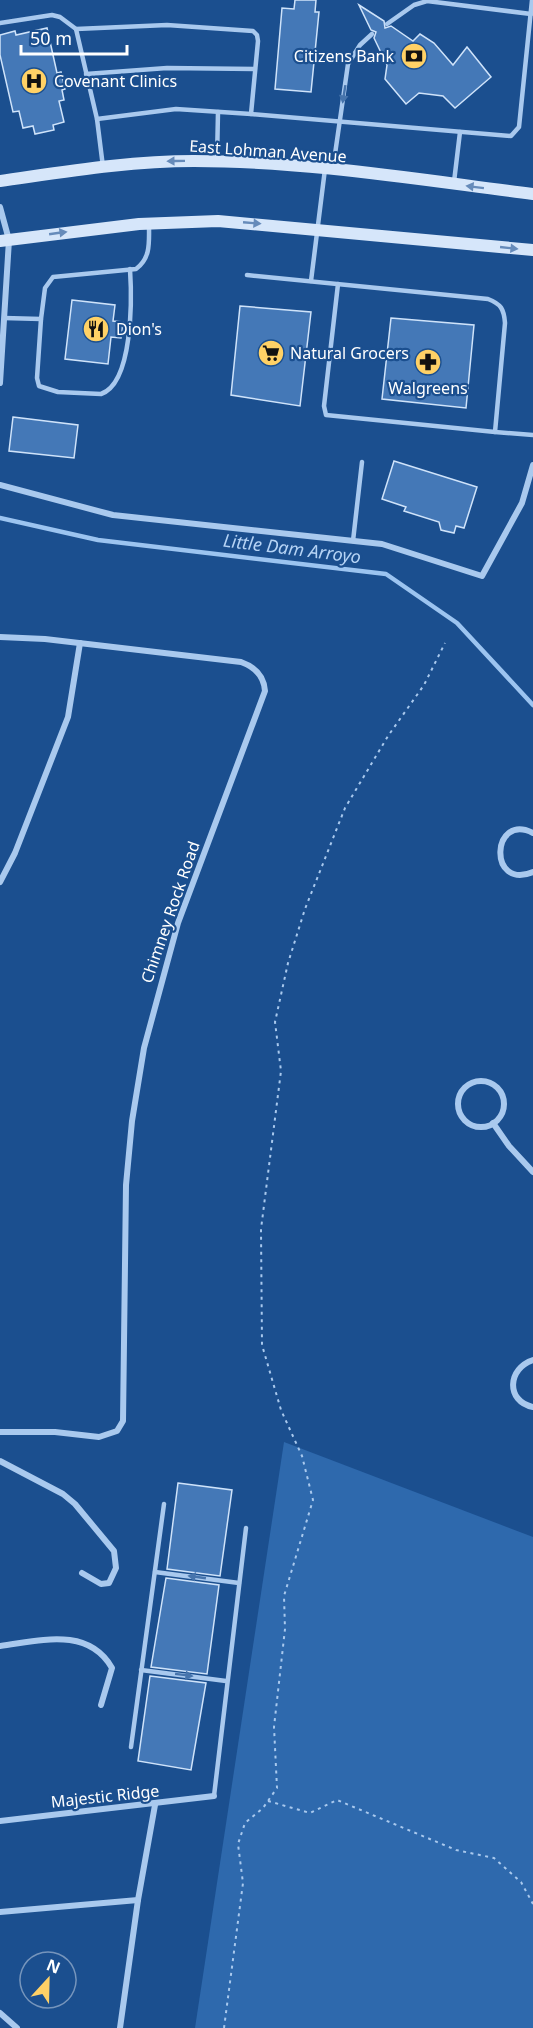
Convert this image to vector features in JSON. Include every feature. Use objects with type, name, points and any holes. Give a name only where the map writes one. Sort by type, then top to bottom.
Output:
[{"type":"main road","name":"East Lohman Avenue","points":[[0,181],[103,167],[169,162],[217,162],[329,170],[533,194]]},
{"type":"main road","points":[[4,241],[149,223],[218,221],[533,250]]},
{"type":"street","points":[[0,207],[4,241],[4,318],[0,383]]},
{"type":"street","points":[[0,485],[113,515],[382,544],[482,576],[522,503],[533,465]]},
{"type":"street","name":"Chimney Rock Road","points":[[0,637],[80,643],[241,662],[257,671],[263,681],[265,691],[178,923],[144,1048],[127,1170],[126,1408],[117,1431],[99,1437],[55,1432],[0,1432]]},
{"type":"street","points":[[0,882],[15,853],[68,717],[80,643]]},
{"type":"street","points":[[533,833],[521,830],[512,832],[500,844],[499,853],[506,869],[514,874],[533,872]]},
{"type":"street","points":[[482,1080],[500,1091],[504,1105],[499,1119],[493,1123],[478,1127],[470,1125],[459,1113],[458,1098],[468,1085],[482,1080]]},
{"type":"street","points":[[493,1123],[508,1146],[533,1172]]},
{"type":"street","points":[[533,1360],[519,1367],[512,1381],[515,1396],[520,1402],[533,1407]]},
{"type":"street","points":[[0,1461],[68,1498],[114,1551],[116,1568],[109,1582],[101,1584],[82,1573]]},
{"type":"street","points":[[0,1646],[65,1638],[96,1649],[112,1668],[101,1705]]},
{"type":"street","name":"Majestic Ridge","points":[[0,1821],[155,1805],[213,1796]]},
{"type":"street","points":[[120,2028],[138,1900],[155,1805]]},
{"type":"street","points":[[0,1912],[138,1900]]},
{"type":"street","points":[[0,2013],[17,2028]]},
{"type":"lane","points":[[97,119],[176,109],[512,136],[519,127],[531,52],[532,0]]},
{"type":"lane","points":[[387,24],[414,5],[427,1],[531,14]]},
{"type":"lane","points":[[0,23],[52,15],[60,17],[76,29],[167,26],[253,31],[258,41],[251,114]]},
{"type":"lane","points":[[76,29],[97,119],[103,167]]},
{"type":"lane","points":[[312,282],[317,229],[348,64],[360,45],[372,34]]},
{"type":"lane","points":[[86,74],[167,68],[255,69]]},
{"type":"lane","points":[[217,162],[218,112]]},
{"type":"lane","points":[[453,184],[460,132]]},
{"type":"lane","points":[[130,269],[129,327],[124,361],[120,376],[108,392],[101,394],[58,392],[39,386],[37,378],[45,288],[54,277],[130,269],[142,264],[147,257],[149,223]]},
{"type":"lane","points":[[247,275],[488,299],[498,303],[504,311],[505,323],[495,432]]},
{"type":"lane","points":[[338,284],[324,406],[326,415],[533,435]]},
{"type":"lane","points":[[4,318],[41,319]]},
{"type":"lane","points":[[353,541],[362,462]]},
{"type":"lane","points":[[131,1747],[164,1504]]},
{"type":"lane","points":[[213,1796],[246,1528]]},
{"type":"lane","points":[[155,1572],[239,1583]]},
{"type":"lane","points":[[141,1670],[226,1681]]},
{"type":"path","points":[[224,2028],[243,1883],[238,1844],[245,1823],[277,1788],[274,1727],[285,1629],[284,1596],[313,1500],[302,1456],[281,1410],[262,1345],[261,1229],[281,1071],[275,1022],[288,963],[305,909],[345,808],[388,736],[424,685],[446,643]]},
{"type":"path","points":[[268,1800],[310,1813],[337,1800],[456,1850],[494,1858],[521,1882],[533,1904]]},
{"type":"shaded area","points":[[284,1442],[533,1537],[533,2028],[195,2028]]},
{"type":"building","points":[[295,0],[316,0],[315,12],[319,12],[311,92],[275,89],[282,8],[294,9]]},
{"type":"building","name":"Citizens Bank","points":[[359,5],[384,21],[385,28],[391,26],[413,41],[420,34],[434,43],[453,65],[467,47],[491,77],[455,108],[443,96],[419,93],[406,104],[385,79],[387,65],[374,38],[376,32],[371,30]]},
{"type":"building","name":"Covenant Clinics","points":[[47,28],[57,73],[61,72],[65,89],[62,90],[64,100],[59,101],[64,122],[53,125],[54,130],[35,134],[33,126],[23,128],[19,111],[13,112],[0,55],[0,35],[15,31],[16,35]]},
{"type":"building","name":"Dion's","points":[[72,300],[115,305],[113,321],[123,322],[121,338],[111,337],[108,364],[65,359]]},
{"type":"building","name":"Natural Grocers","points":[[240,306],[311,312],[300,406],[231,395]]},
{"type":"building","name":"Walgreens","points":[[391,318],[474,325],[466,408],[382,399]]},
{"type":"building","points":[[13,417],[78,425],[74,458],[9,451]]},
{"type":"building","points":[[394,461],[477,487],[464,528],[456,526],[454,533],[441,530],[439,522],[404,511],[406,507],[382,499]]},
{"type":"building","points":[[178,1483],[232,1490],[220,1576],[167,1569]]},
{"type":"building","points":[[166,1578],[219,1585],[207,1674],[151,1667]]},
{"type":"building","points":[[150,1676],[206,1683],[191,1770],[138,1761]]},
{"type":"waterway","name":"Little Dam Arroyo","points":[[0,518],[98,540],[386,574],[457,623],[533,705]]},
{"type":"place","name":"Citizens Bank","points":[[414,56]]},
{"type":"place","name":"Covenant Clinics","points":[[34,81]]},
{"type":"place","name":"Dion's","points":[[96,329]]},
{"type":"place","name":"Natural Grocers","points":[[271,353]]},
{"type":"place","name":"Walgreens","points":[[428,362]]}]
